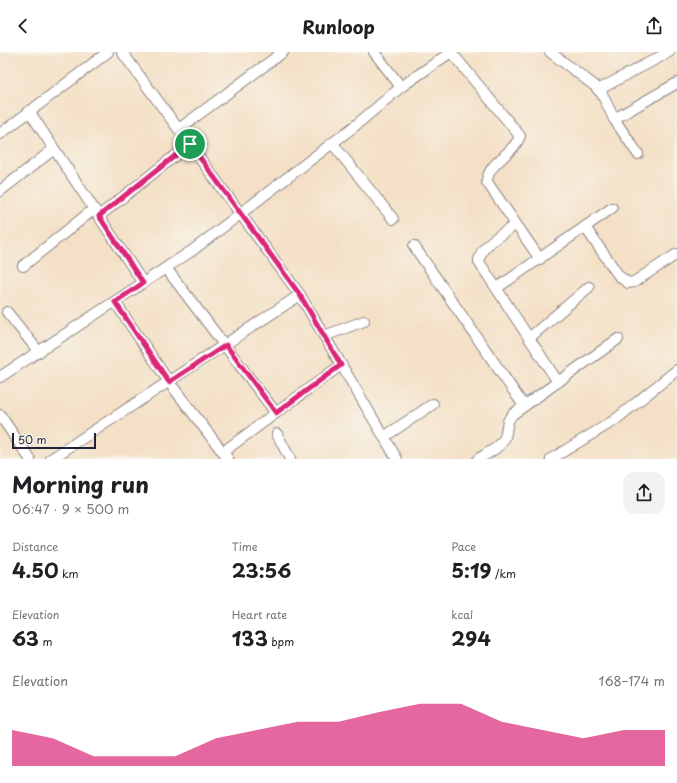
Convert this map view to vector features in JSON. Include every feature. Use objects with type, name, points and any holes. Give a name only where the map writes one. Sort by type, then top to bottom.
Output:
[{"type":"street","points":[[0,134],[108,52]]},
{"type":"street","points":[[122,52],[300,295],[398,459]]},
{"type":"street","points":[[179,129],[283,52]]},
{"type":"street","points":[[374,52],[401,87]]},
{"type":"street","points":[[0,378],[166,268],[226,226],[401,87],[451,52],[520,136],[513,149],[492,169],[487,176],[487,182],[515,225],[540,259]]},
{"type":"street","points":[[550,52],[598,90],[614,119],[638,154]]},
{"type":"street","points":[[598,90],[669,52]]},
{"type":"street","points":[[614,119],[677,83]]},
{"type":"street","points":[[29,111],[143,283]]},
{"type":"street","points":[[332,143],[393,219]]},
{"type":"street","points":[[23,266],[190,144]]},
{"type":"street","points":[[0,191],[54,149]]},
{"type":"street","points":[[496,288],[612,208]]},
{"type":"street","points":[[515,225],[484,248],[479,256],[479,262],[558,382]]},
{"type":"street","points":[[585,227],[619,276],[628,283],[634,282],[677,254]]},
{"type":"street","points":[[414,246],[524,406]]},
{"type":"street","points":[[166,268],[226,345],[276,413]]},
{"type":"street","points":[[529,338],[589,287]]},
{"type":"street","points":[[51,459],[300,295]]},
{"type":"street","points":[[115,302],[169,382],[225,455],[276,413],[341,365]]},
{"type":"street","points":[[7,312],[39,352]]},
{"type":"street","points":[[324,336],[364,321]]},
{"type":"street","points":[[478,459],[499,445],[505,438],[507,420],[524,406],[618,339]]},
{"type":"street","points":[[551,459],[615,420],[677,370]]},
{"type":"street","points":[[384,437],[433,404]]},
{"type":"street","points":[[0,415],[30,459]]},
{"type":"street","points":[[277,434],[290,459]]},
{"type":"route","points":[[190,144],[300,295],[341,365],[276,413],[226,345],[169,382],[115,302],[143,283],[99,216],[190,144]]}]
